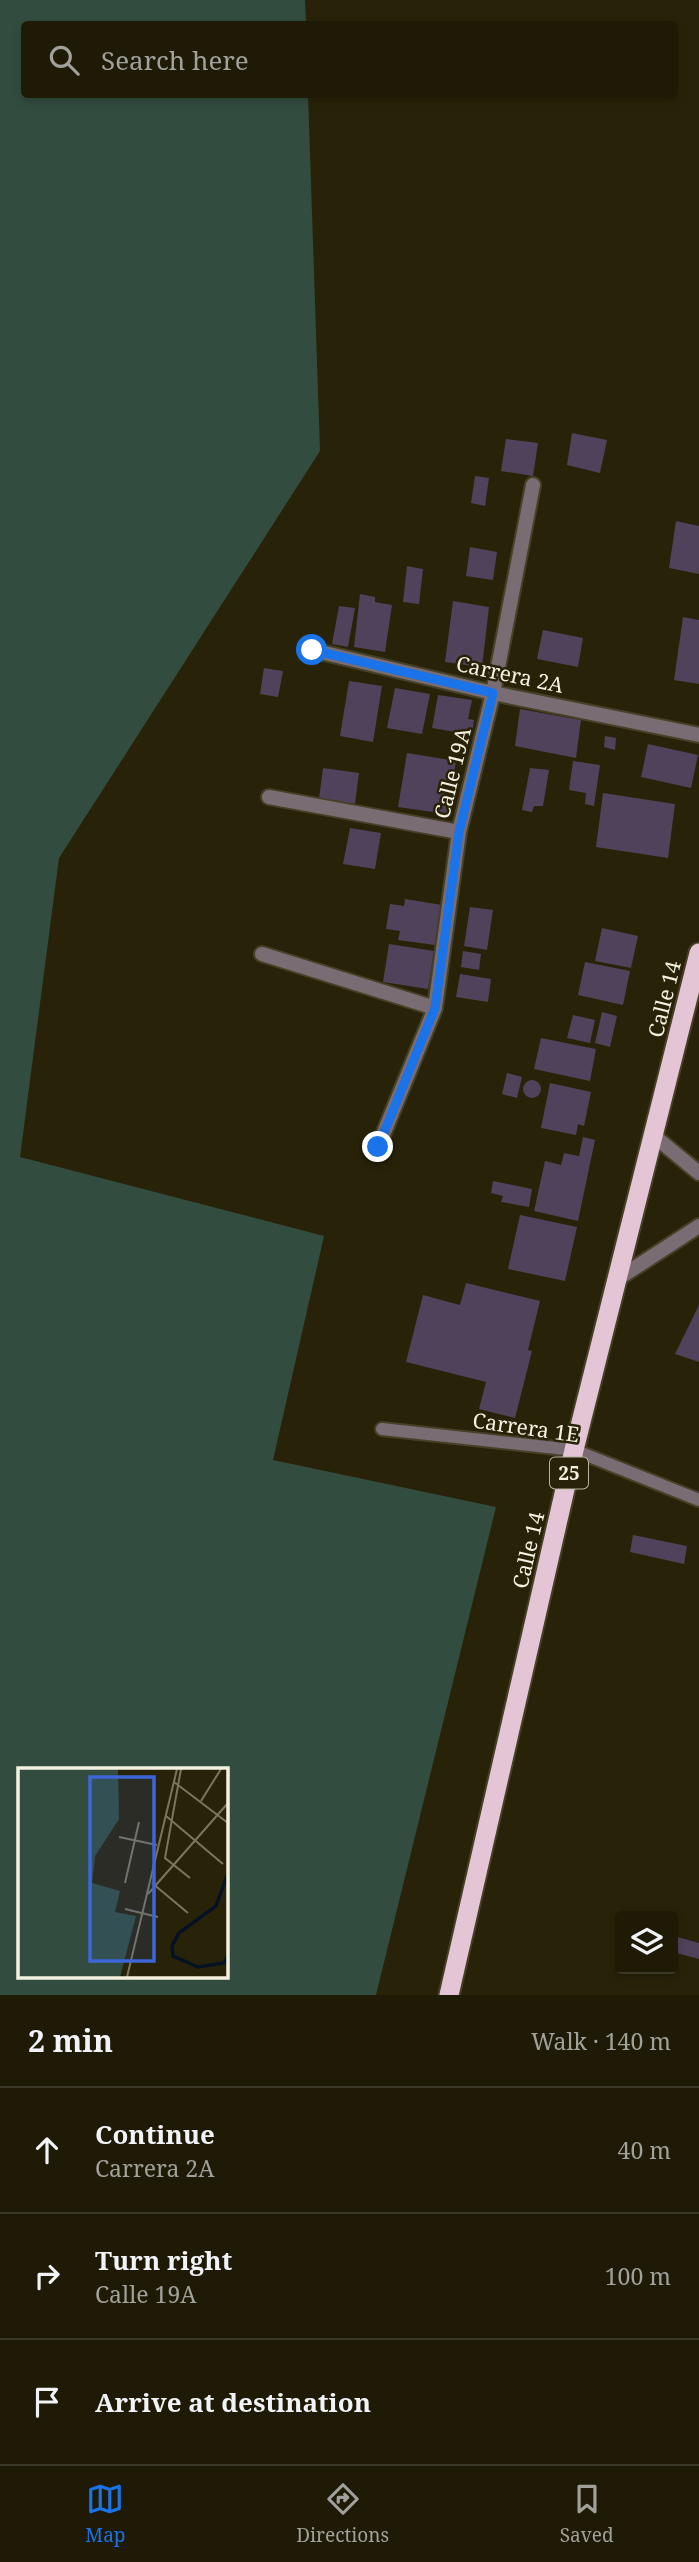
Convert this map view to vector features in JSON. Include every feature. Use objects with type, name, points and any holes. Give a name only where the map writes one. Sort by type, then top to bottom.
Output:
[{"type":"highway","name":"Calle 14","points":[[449,1995],[574,1450],[699,953]]},
{"type":"street","name":"Calle 19A","points":[[378,1147],[435,1008],[459,832],[493,693],[533,485]]},
{"type":"street","name":"Carrera 2A","points":[[312,650],[493,693],[699,735]]},
{"type":"street","points":[[269,797],[459,832]]},
{"type":"street","points":[[262,954],[435,1008]]},
{"type":"street","points":[[654,1136],[699,1173]]},
{"type":"street","points":[[616,1280],[699,1226]]},
{"type":"lane","name":"Carrera 1E","points":[[382,1429],[574,1450],[699,1500]]},
{"type":"green space","points":[[0,0],[305,0],[306,21],[21,21],[21,98],[308,98],[320,451],[59,858],[20,1157],[324,1236],[273,1460],[496,1507],[376,1995],[0,1995]]},
{"type":"building","points":[[572,433],[607,440],[600,473],[567,465]]},
{"type":"building","points":[[506,439],[538,443],[533,476],[501,471]]},
{"type":"building","points":[[475,476],[489,478],[485,506],[471,503]]},
{"type":"building","points":[[676,521],[699,526],[699,574],[669,568]]},
{"type":"building","points":[[470,547],[497,552],[493,580],[466,576]]},
{"type":"building","points":[[407,566],[423,569],[419,604],[403,602]]},
{"type":"building","points":[[360,594],[375,597],[375,602],[392,605],[385,652],[354,647]]},
{"type":"building","points":[[453,601],[489,607],[482,667],[445,662]]},
{"type":"building","points":[[339,606],[355,608],[348,647],[332,644]]},
{"type":"building","points":[[683,617],[699,620],[699,684],[674,680]]},
{"type":"building","points":[[543,630],[583,638],[578,667],[537,659]]},
{"type":"building","points":[[264,668],[283,671],[278,697],[260,694]]},
{"type":"building","points":[[349,681],[382,686],[373,742],[340,736]]},
{"type":"building","points":[[395,688],[430,694],[422,734],[387,728]]},
{"type":"building","points":[[438,695],[472,700],[468,719],[474,720],[472,735],[432,728]]},
{"type":"building","points":[[520,709],[581,720],[576,758],[515,746]]},
{"type":"building","points":[[605,736],[616,738],[615,750],[604,747]]},
{"type":"building","points":[[648,744],[698,755],[691,788],[641,777]]},
{"type":"building","points":[[407,753],[456,761],[447,814],[398,807]]},
{"type":"building","points":[[573,761],[600,765],[594,806],[585,804],[586,793],[569,790]]},
{"type":"building","points":[[323,768],[359,773],[355,804],[319,799]]},
{"type":"building","points":[[530,768],[549,770],[543,806],[534,806],[532,812],[522,810]]},
{"type":"building","points":[[603,793],[675,804],[668,858],[596,847]]},
{"type":"building","points":[[350,828],[381,833],[375,869],[343,864]]},
{"type":"building","points":[[405,899],[442,905],[435,945],[398,940],[400,931],[386,929],[390,904],[404,906]]},
{"type":"building","points":[[470,907],[493,910],[487,950],[464,946]]},
{"type":"building","points":[[602,928],[638,936],[631,968],[595,961]]},
{"type":"building","points":[[389,944],[434,951],[428,989],[383,982]]},
{"type":"building","points":[[463,951],[481,954],[479,970],[461,967]]},
{"type":"building","points":[[585,962],[630,971],[623,1005],[578,995]]},
{"type":"building","points":[[460,974],[491,979],[488,1002],[456,997]]},
{"type":"building","points":[[602,1012],[617,1016],[610,1047],[595,1043]]},
{"type":"building","points":[[573,1015],[595,1020],[590,1043],[567,1038]]},
{"type":"building","points":[[541,1038],[596,1049],[590,1081],[534,1069]]},
{"type":"building","points":[[507,1073],[522,1077],[517,1098],[502,1094]]},
{"type":"building","points":[[532,1080],[538,1083],[541,1089],[538,1095],[532,1098],[526,1095],[523,1089],[526,1083]]},
{"type":"building","points":[[550,1083],[591,1092],[584,1126],[578,1124],[576,1135],[541,1128]]},
{"type":"building","points":[[583,1137],[595,1140],[578,1221],[534,1211],[545,1161],[561,1165],[564,1153],[579,1156]]},
{"type":"building","points":[[493,1181],[532,1189],[529,1207],[501,1202],[503,1196],[491,1193]]},
{"type":"building","points":[[520,1215],[577,1227],[565,1281],[508,1269]]},
{"type":"building","points":[[466,1283],[540,1301],[528,1350],[532,1351],[515,1418],[479,1409],[486,1382],[406,1362],[423,1295],[460,1305]]},
{"type":"building","points":[[699,1305],[699,1362],[675,1354]]},
{"type":"building","points":[[633,1535],[687,1546],[684,1564],[630,1552]]},
{"type":"building","points":[[678,1937],[699,1943],[699,1959],[678,1953]]},
{"type":"route","points":[[312,650],[493,693],[459,832],[435,1008],[378,1147]]}]
